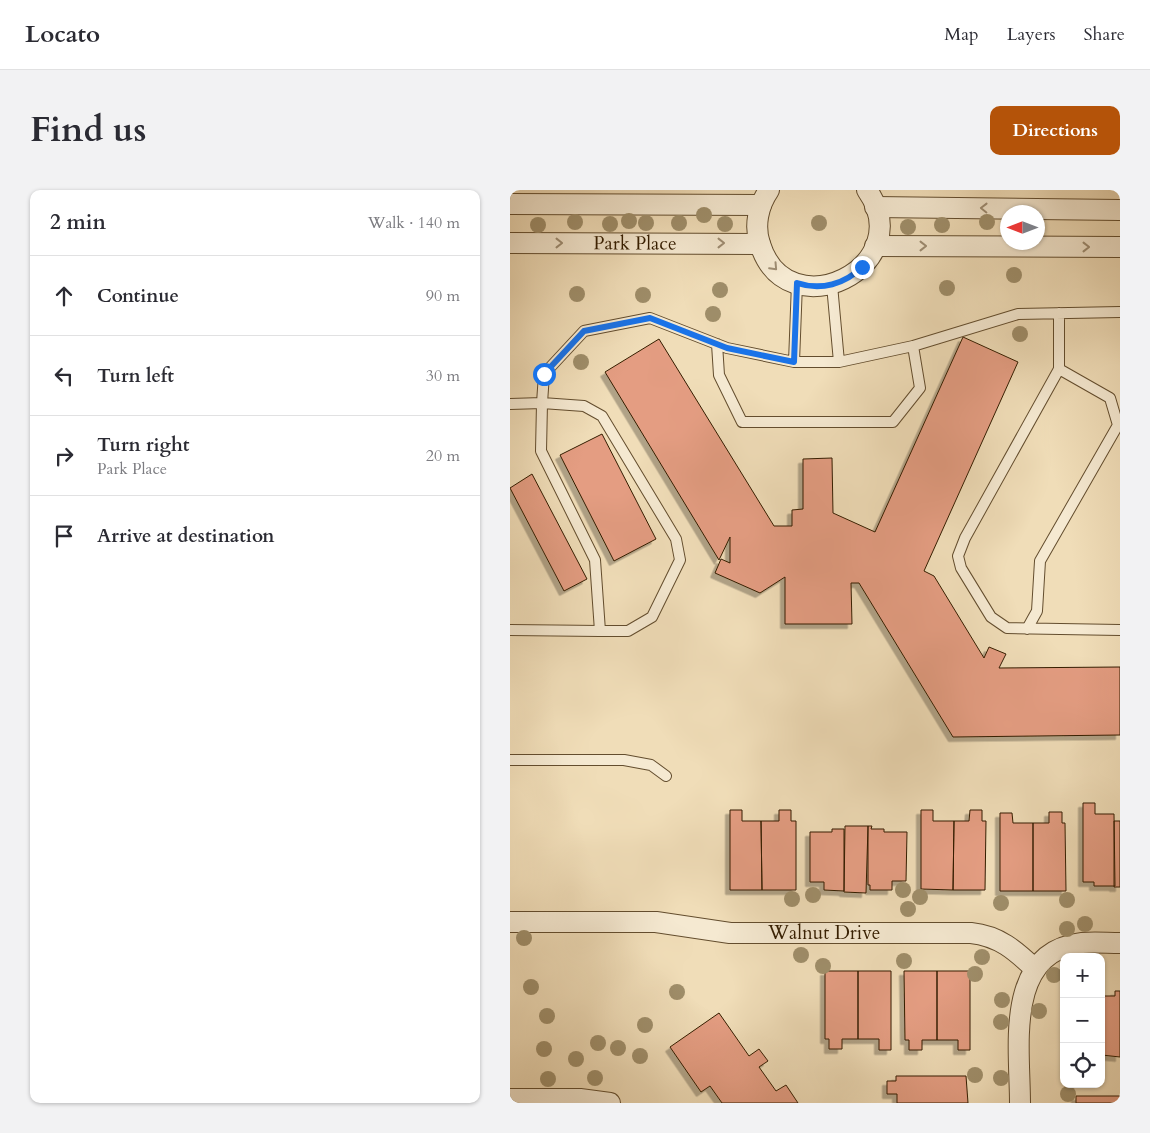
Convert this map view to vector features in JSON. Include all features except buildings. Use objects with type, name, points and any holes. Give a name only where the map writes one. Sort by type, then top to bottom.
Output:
[{"type":"street","name":"Park Place","points":[[510,204],[765,198],[757,221],[760,244],[765,256],[777,271],[797,283],[809,286],[832,285],[856,273],[868,260],[875,246],[878,224],[871,198],[1120,210]]},
{"type":"street","name":"Park Place","points":[[510,242],[760,244]]},
{"type":"street","points":[[875,246],[1120,246]]},
{"type":"street","name":"Walnut Drive","points":[[510,922],[656,922],[730,934],[983,934],[1004,942],[1035,969]]},
{"type":"street","points":[[1020,1103],[1019,1013],[1025,990],[1035,969],[1049,955],[1070,946],[1082,943],[1120,943]]},
{"type":"street","points":[[510,1098],[580,1099],[610,1103]]},
{"type":"lane","points":[[794,362],[797,283]]},
{"type":"lane","points":[[832,285],[838,362]]},
{"type":"lane","points":[[600,631],[595,560],[541,451],[544,374],[584,331],[650,318],[717,344],[794,362],[838,362],[913,346],[1018,314],[1120,312]]},
{"type":"lane","points":[[1059,313],[1059,369],[964,538],[958,556],[961,568],[991,617],[1007,628],[1120,630]]},
{"type":"lane","points":[[717,344],[719,375],[742,422],[893,422],[920,388],[913,346]]},
{"type":"lane","points":[[1027,629],[1037,610],[1040,561],[1118,425],[1110,398],[1059,369]]},
{"type":"lane","points":[[510,404],[542,403],[584,406],[602,416],[676,538],[680,560],[652,617],[628,631],[510,630]]},
{"type":"lane","points":[[510,760],[624,760],[651,765],[666,776]]},
{"type":"route","points":[[544,374],[584,331],[650,318],[727,348],[794,362],[797,283],[820,287],[832,285],[846,279],[862,267]]}]
